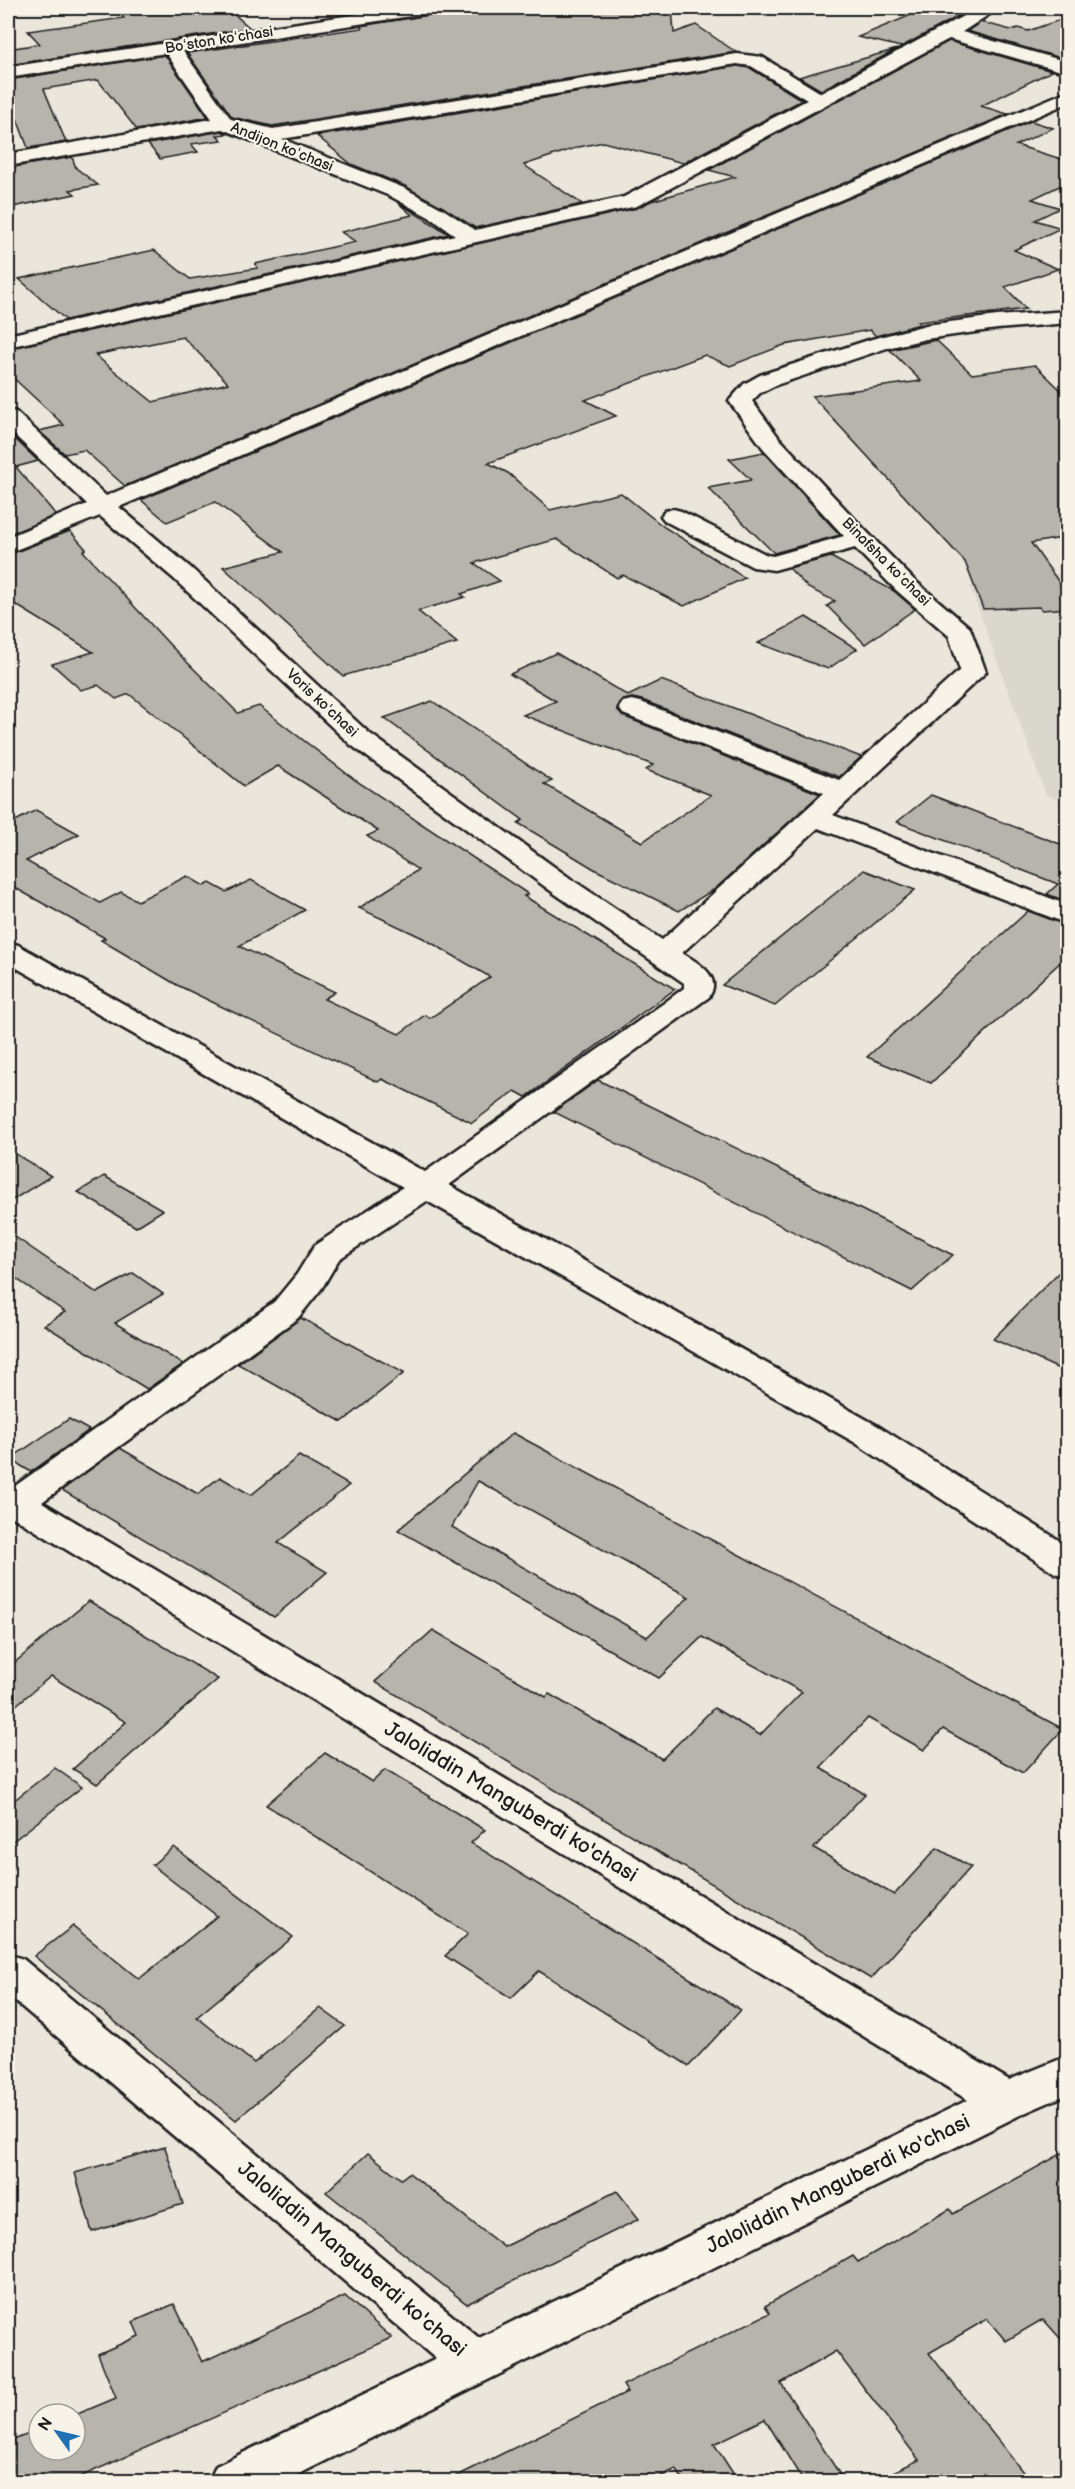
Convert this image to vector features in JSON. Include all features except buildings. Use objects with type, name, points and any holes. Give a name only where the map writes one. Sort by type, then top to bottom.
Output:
[{"type":"street","name":"Boʻston koʻchasi","points":[[8,72],[430,8]]},
{"type":"street","points":[[8,341],[630,202],[990,8]]},
{"type":"street","points":[[947,33],[1068,68]]},
{"type":"street","points":[[171,47],[224,123],[273,135],[746,58],[756,61],[821,101]]},
{"type":"street","points":[[8,546],[1068,96]]},
{"type":"street","points":[[1037,109],[1057,118]]},
{"type":"street","name":"Andijon koʻchasi","points":[[8,160],[65,148],[224,123],[397,192],[436,213],[471,237]]},
{"type":"street","name":"Binafsha koʻchasi","points":[[665,953],[973,672],[961,633],[905,585],[771,443],[740,401],[746,391],[762,383],[839,357],[924,333],[997,321],[1068,317]]},
{"type":"street","name":"Voris koʻchasi","points":[[8,417],[103,506],[182,573],[360,739],[561,885],[695,975],[699,983],[698,991],[427,1186]]},
{"type":"street","points":[[673,516],[762,562],[784,562],[860,539]]},
{"type":"street","points":[[632,708],[843,791]]},
{"type":"street","points":[[814,817],[1068,915]]},
{"type":"street","points":[[8,951],[866,1434],[1068,1564]]},
{"type":"street","name":"Jaloliddin Manguberdi ko'chasi","points":[[427,1186],[327,1252],[310,1280],[286,1310],[16,1503],[1007,2101]]},
{"type":"street","name":"Jaloliddin Manguberdi ko'chasi","points":[[8,1971],[476,2363]]},
{"type":"street","name":"Jaloliddin Manguberdi ko'chasi","points":[[233,2481],[1007,2101],[1068,2074]]},
{"type":"shaded area","points":[[1067,572],[1067,803],[1046,795],[970,586]]}]
